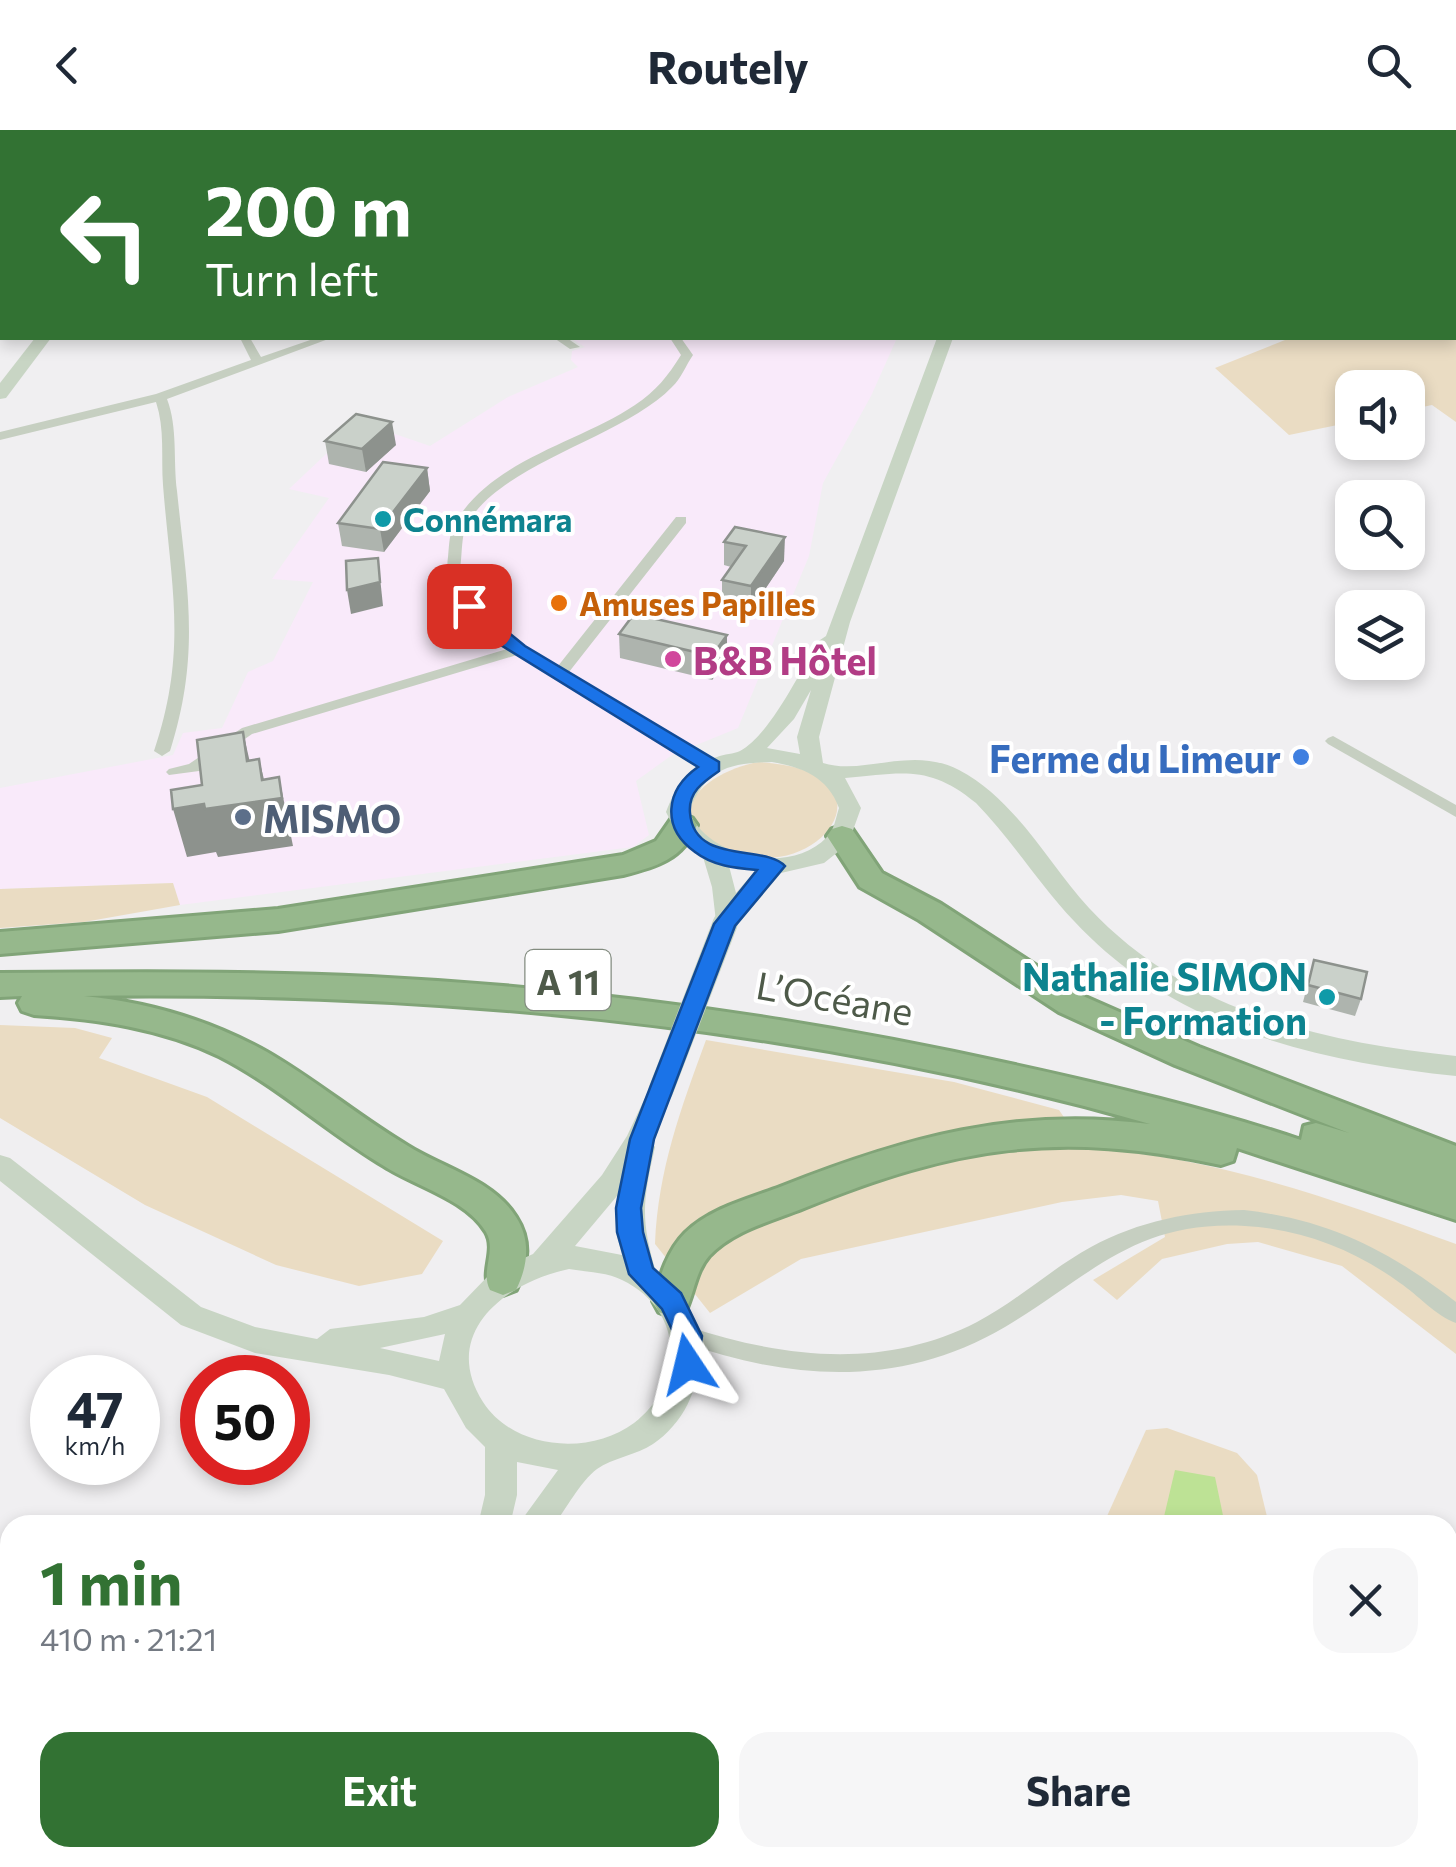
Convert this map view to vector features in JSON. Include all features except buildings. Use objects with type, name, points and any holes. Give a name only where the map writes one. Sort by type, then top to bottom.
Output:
[{"type":"highway","points":[[0,944],[278,920],[623,866],[668,848],[682,825]]},
{"type":"highway","points":[[842,836],[871,880],[930,912],[1071,1004],[1187,1056],[1456,1160]]},
{"type":"highway","name":"L’Océane","points":[[0,965],[211,962],[382,966],[549,978],[735,1001],[934,1036],[1097,1074],[1297,1130],[1456,1182]]},
{"type":"highway","name":"L’Océane","points":[[0,985],[210,982],[377,986],[582,1002],[746,1024],[909,1053],[1076,1091],[1248,1138],[1456,1206]]},
{"type":"highway","points":[[0,1002],[64,1004],[131,1014],[196,1033],[252,1059],[393,1155],[481,1203],[497,1219],[509,1242],[503,1280]]},
{"type":"highway","points":[[672,1301],[686,1260],[700,1241],[724,1227],[910,1152],[1004,1132],[1088,1130],[1135,1134],[1250,1159],[1428,1213],[1456,1215]]},
{"type":"main road","points":[[0,394],[41,340]]},
{"type":"main road","points":[[819,769],[808,737],[840,622],[944,340]]},
{"type":"main road","points":[[748,756],[787,714],[840,622]]},
{"type":"main road","points":[[748,756],[786,757],[819,769],[840,784],[849,802],[850,815],[842,836],[821,853],[774,866],[743,864],[714,855],[694,842],[682,825],[679,806],[686,788],[712,766],[748,756]]},
{"type":"main road","points":[[819,769],[928,768],[949,773],[994,810],[1085,918],[1112,944],[1192,997],[1260,1028],[1330,1049],[1456,1066]]},
{"type":"main road","points":[[849,802],[879,783],[915,777],[938,778],[972,790]]},
{"type":"main road","points":[[714,855],[724,887],[725,924]]},
{"type":"main road","points":[[642,1274],[630,1232],[628,1208],[642,1139],[725,924],[774,866]]},
{"type":"main road","points":[[543,1262],[593,1211],[642,1139]]},
{"type":"main road","points":[[0,1166],[192,1316],[223,1333],[285,1347],[404,1362],[455,1379]]},
{"type":"main road","points":[[595,1258],[642,1274],[672,1301],[689,1336],[683,1380],[665,1413],[634,1438],[590,1454],[550,1457],[502,1441],[479,1423],[455,1379],[455,1348],[469,1314],[503,1280],[543,1262],[595,1258]]},
{"type":"main road","points":[[285,1347],[392,1336],[469,1314]]},
{"type":"main road","points":[[496,1515],[501,1495],[502,1441]]},
{"type":"main road","points":[[542,1515],[590,1454]]},
{"type":"street","points":[[245,340],[258,362]]},
{"type":"street","points":[[0,436],[160,397],[319,340]]},
{"type":"street","points":[[563,340],[574,347]]},
{"type":"street","points":[[679,340],[685,348],[685,362],[661,393],[493,488],[461,521],[452,553],[458,588],[490,630],[712,766]]},
{"type":"street","points":[[160,397],[166,411],[186,631],[182,680],[162,751]]},
{"type":"street","points":[[560,674],[682,520]]},
{"type":"street","points":[[174,772],[194,768],[247,732],[518,650]]},
{"type":"street","points":[[1332,741],[1456,812]]},
{"type":"street","points":[[689,1336],[738,1353],[792,1364],[862,1366],[907,1358],[964,1338],[1008,1316],[1097,1254],[1128,1238],[1184,1219],[1211,1217],[1272,1220],[1325,1236],[1387,1264],[1456,1314]]},
{"type":"shaded area","points":[[573,340],[896,340],[871,396],[823,483],[809,556],[738,728],[672,755],[636,781],[649,835],[633,847],[180,905],[173,883],[0,889],[0,788],[173,755],[183,733],[222,728],[248,672],[273,661],[313,582],[272,579],[329,498],[289,489],[360,422],[430,446],[508,397],[578,367],[571,360],[572,351],[585,347]]},
{"type":"shaded area","points":[[1285,340],[1456,340],[1456,422],[1432,405],[1425,406],[1425,370],[1335,370],[1335,426],[1289,435],[1215,368]]},
{"type":"shaded area","points":[[759,762],[805,770],[830,786],[837,807],[830,827],[811,845],[784,856],[751,857],[716,844],[699,830],[691,817],[692,804],[699,792],[726,773]]},
{"type":"shaded area","points":[[173,883],[180,905],[84,922],[0,928],[0,889]]},
{"type":"shaded area","points":[[0,1025],[75,1028],[112,1038],[99,1058],[207,1097],[443,1241],[422,1274],[359,1286],[276,1265],[145,1205],[0,1118]]},
{"type":"shaded area","points":[[706,1040],[954,1082],[1059,1110],[1085,1148],[1181,1160],[1274,1182],[1456,1244],[1456,1354],[1342,1266],[1258,1242],[1227,1244],[1162,1259],[1117,1300],[1093,1280],[1165,1237],[1158,1201],[1121,1195],[1062,1202],[801,1259],[710,1313],[655,1244],[666,1165]]},
{"type":"shaded area","points":[[1167,1428],[1237,1453],[1257,1475],[1267,1515],[1108,1515],[1146,1430]]},
{"type":"shaded area","points":[[1175,1470],[1215,1477],[1223,1515],[1164,1515]]},
{"type":"place","name":"Connémara","points":[[383,519]]},
{"type":"place","name":"Amuses Papilles","points":[[559,603]]},
{"type":"place","name":"B&B Hôtel","points":[[673,659]]},
{"type":"place","name":"Ferme du Limeur","points":[[1301,757]]},
{"type":"place","name":"MISMO","points":[[243,817]]},
{"type":"place","name":"Nathalie SIMON - Formation","points":[[1327,997]]},
{"type":"route","points":[[469,606],[490,630],[518,650],[712,766],[693,780],[681,797],[679,816],[687,834],[714,855],[743,864],[774,866],[725,924],[642,1139],[628,1208],[630,1232],[642,1274],[672,1301],[689,1336],[688,1364]]}]
